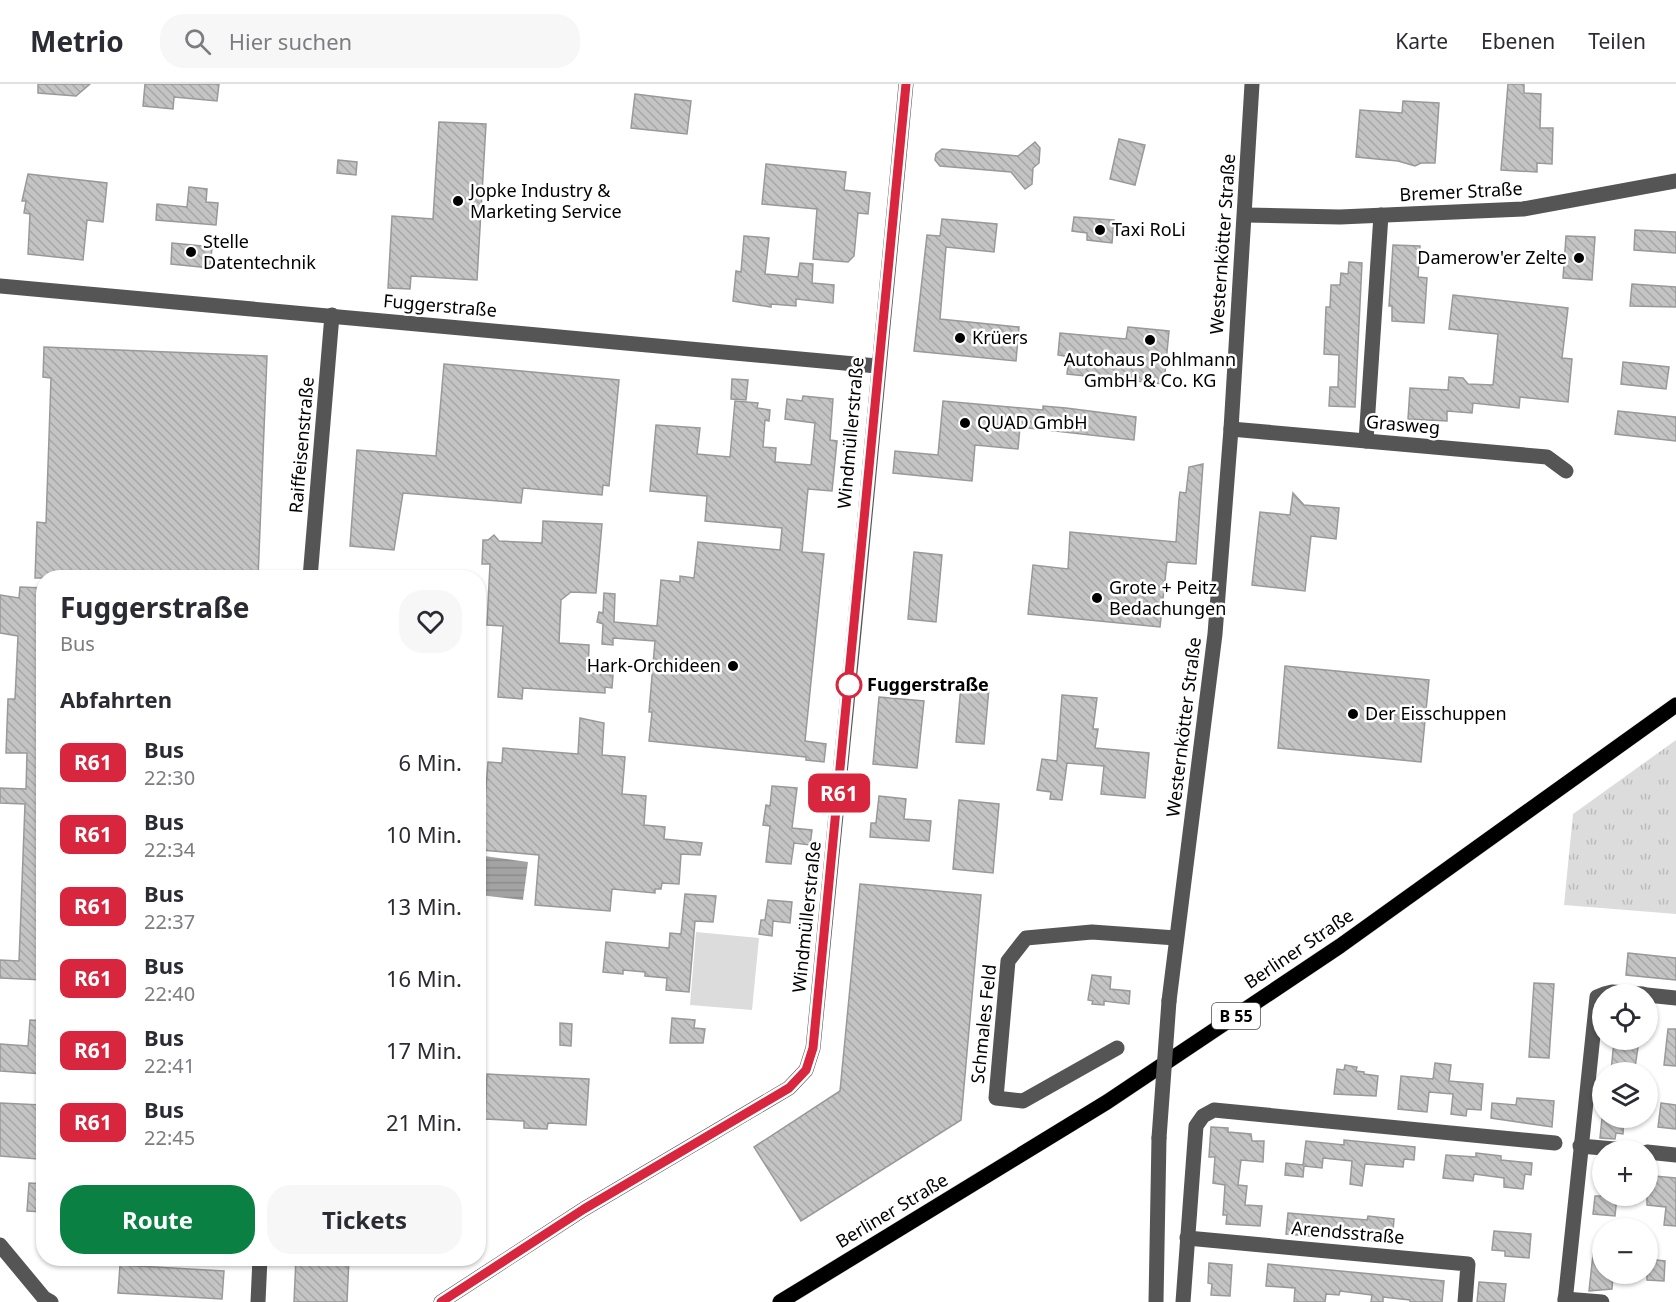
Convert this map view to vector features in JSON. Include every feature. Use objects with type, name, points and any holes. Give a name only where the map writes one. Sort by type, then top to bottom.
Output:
[{"type":"main road","name":"Berliner Straße","points":[[780,1302],[1107,1102],[1340,946],[1676,705]]},
{"type":"street","name":"Windmüllerstraße","points":[[441,1302],[584,1209],[789,1088],[806,1070],[813,1048],[829,892],[877,366],[906,84]]},
{"type":"street","name":"Westernkötter Straße","points":[[1156,1302],[1159,1138],[1169,1000],[1202,754],[1214,645],[1231,429],[1252,84]]},
{"type":"street","name":"Bremer Straße","points":[[1245,215],[1381,215],[1523,209],[1676,181]]},
{"type":"street","points":[[1366,441],[1381,215]]},
{"type":"street","name":"Fuggerstraße","points":[[0,286],[877,366]]},
{"type":"street","name":"Raiffeisenstraße","points":[[311,570],[332,315]]},
{"type":"street","name":"Grasweg","points":[[1231,429],[1547,457],[1566,471]]},
{"type":"street","name":"Schmales Feld","points":[[1118,1048],[1023,1101],[996,1098],[1008,961],[1026,938],[1092,932],[1176,938]]},
{"type":"street","points":[[1658,996],[1676,998]]},
{"type":"street","points":[[1592,1041],[1565,1300],[1602,1302]]},
{"type":"street","points":[[1183,1302],[1196,1126],[1203,1116],[1214,1110],[1554,1143]]},
{"type":"street","points":[[1580,1146],[1592,1147]]},
{"type":"street","points":[[1658,1153],[1676,1155]]},
{"type":"street","name":"Arendsstraße","points":[[1187,1238],[1468,1264],[1465,1302]]},
{"type":"street","points":[[0,1245],[44,1298],[51,1302]]},
{"type":"street","points":[[258,1302],[260,1266]]},
{"type":"green space","points":[[1676,740],[1676,914],[1564,905],[1573,814]]},
{"type":"green space","points":[[696,932],[759,938],[752,1010],[690,1005]]},
{"type":"shaded area","points":[[486,856],[528,862],[523,900],[486,896]]},
{"type":"building","points":[[38,84],[90,84],[76,96],[38,93]]},
{"type":"building","points":[[145,84],[219,84],[217,101],[174,97],[173,109],[143,106]]},
{"type":"building","points":[[1508,84],[1524,84],[1524,93],[1541,94],[1540,128],[1553,128],[1552,164],[1537,163],[1537,172],[1501,170]]},
{"type":"building","points":[[635,94],[691,101],[687,134],[631,128]]},
{"type":"building","points":[[1403,101],[1439,103],[1435,163],[1421,163],[1415,166],[1398,161],[1356,157],[1360,110],[1402,113]]},
{"type":"building","name":"Jopke Industry & Marketing Service","points":[[439,122],[486,124],[477,280],[411,276],[410,289],[388,288],[392,216],[433,219]]},
{"type":"building","points":[[1119,139],[1145,145],[1135,185],[1110,179]]},
{"type":"building","points":[[1035,142],[1040,148],[1039,163],[1033,168],[1032,184],[1025,189],[1011,172],[940,166],[935,160],[936,154],[942,149],[1018,156]]},
{"type":"building","points":[[338,160],[357,162],[356,175],[337,173]]},
{"type":"building","points":[[766,164],[846,172],[844,190],[870,193],[868,214],[858,213],[854,256],[848,262],[813,259],[817,209],[762,204]]},
{"type":"building","points":[[28,174],[107,183],[103,222],[87,220],[83,260],[28,254],[30,214],[24,213],[26,201],[22,201]]},
{"type":"building","points":[[189,187],[207,189],[206,202],[218,203],[216,225],[156,220],[157,204],[187,207]]},
{"type":"building","name":"Taxi RoLi","points":[[1074,217],[1114,220],[1112,243],[1087,240],[1087,233],[1072,231]]},
{"type":"building","points":[[942,219],[997,224],[994,252],[946,247],[940,319],[1019,327],[1016,361],[914,351],[927,235],[940,236]]},
{"type":"building","points":[[1635,230],[1676,232],[1676,253],[1634,250]]},
{"type":"building","points":[[744,236],[769,238],[765,274],[798,277],[800,263],[813,264],[812,283],[834,285],[833,303],[796,299],[796,306],[771,304],[771,307],[733,301],[736,271],[741,272]]},
{"type":"building","name":"Damerow'er Zelte","points":[[1566,236],[1595,237],[1592,280],[1563,278]]},
{"type":"building","name":"Stelle Datentechnik","points":[[172,243],[212,247],[210,268],[171,264]]},
{"type":"building","points":[[1393,245],[1420,246],[1418,277],[1427,278],[1424,323],[1392,321],[1392,306],[1389,306]]},
{"type":"building","points":[[1349,262],[1362,263],[1355,407],[1329,406],[1330,387],[1338,387],[1339,355],[1324,354],[1326,307],[1330,307],[1331,285],[1340,285],[1341,273],[1348,274]]},
{"type":"building","points":[[1632,284],[1676,287],[1676,307],[1630,306]]},
{"type":"building","points":[[1453,295],[1568,308],[1562,358],[1572,359],[1568,402],[1520,397],[1519,408],[1473,403],[1472,413],[1447,411],[1447,421],[1408,419],[1410,388],[1448,390],[1449,377],[1463,378],[1468,384],[1493,385],[1498,334],[1449,329]]},
{"type":"building","points":[[1128,327],[1169,331],[1164,384],[1067,374],[1069,357],[1058,355],[1060,333],[1126,339]]},
{"type":"building","points":[[44,347],[267,356],[258,570],[36,570],[35,578],[37,522],[46,523],[51,378],[43,377]]},
{"type":"building","points":[[1623,362],[1669,367],[1666,389],[1621,384]]},
{"type":"building","points":[[444,364],[619,380],[609,486],[603,485],[602,495],[523,488],[521,503],[403,493],[394,550],[350,546],[357,450],[436,456]]},
{"type":"building","points":[[732,379],[748,380],[746,400],[731,399]]},
{"type":"building","name":"Hark-Orchideen","points":[[803,396],[833,399],[830,440],[837,441],[832,491],[808,489],[802,552],[824,554],[805,741],[826,744],[824,762],[806,760],[806,757],[649,741],[655,641],[613,638],[613,645],[602,644],[603,624],[597,622],[599,612],[603,613],[604,593],[615,594],[614,622],[657,626],[661,580],[680,582],[680,576],[694,578],[698,542],[780,550],[782,528],[705,521],[707,496],[650,491],[656,425],[700,428],[697,454],[730,457],[735,401],[758,403],[757,408],[770,410],[769,421],[765,420],[763,447],[776,448],[775,462],[811,465],[815,423],[785,419],[787,399],[802,401]]},
{"type":"building","points":[[943,401],[1043,410],[1043,406],[1136,417],[1134,440],[1020,427],[1018,449],[975,445],[972,481],[893,473],[895,451],[938,455]]},
{"type":"building","points":[[1618,411],[1676,417],[1676,441],[1615,434]]},
{"type":"building","points":[[1203,464],[1196,564],[1167,562],[1160,627],[1028,614],[1033,565],[1068,569],[1070,532],[1176,542],[1180,492],[1186,493],[1189,467]]},
{"type":"building","points":[[1293,493],[1304,505],[1339,508],[1336,539],[1311,536],[1305,591],[1252,585],[1260,512],[1290,515]]},
{"type":"building","points":[[543,521],[602,524],[596,593],[571,592],[561,600],[559,643],[589,645],[588,673],[613,675],[612,688],[605,687],[605,693],[523,688],[522,699],[498,697],[503,626],[487,625],[490,564],[482,564],[483,540],[488,540],[494,535],[499,541],[542,543]]},
{"type":"building","points":[[914,552],[942,555],[936,622],[908,619]]},
{"type":"building","points":[[20,587],[36,588],[36,980],[0,978],[0,960],[19,961],[25,804],[0,803],[0,788],[26,789],[27,753],[6,753],[8,699],[15,699],[18,636],[0,633],[0,595],[19,598]]},
{"type":"building","name":"Der Eisschuppen","points":[[1285,666],[1429,680],[1421,762],[1278,748]]},
{"type":"building","points":[[961,685],[989,688],[984,744],[956,742]]},
{"type":"building","points":[[1062,695],[1097,698],[1093,729],[1098,729],[1095,748],[1149,753],[1145,798],[1101,794],[1104,766],[1067,763],[1062,800],[1050,799],[1051,792],[1037,790],[1042,759],[1057,761]]},
{"type":"building","points":[[879,697],[924,701],[917,768],[873,764]]},
{"type":"building","points":[[580,718],[604,723],[602,755],[625,757],[622,794],[646,796],[644,825],[665,827],[664,839],[702,843],[700,855],[681,854],[679,884],[662,883],[661,889],[655,889],[655,893],[612,889],[610,911],[535,905],[539,855],[486,850],[488,762],[502,763],[503,748],[578,754]]},
{"type":"building","points":[[772,786],[797,788],[792,828],[812,830],[810,845],[794,843],[791,864],[766,862],[770,826],[763,825],[766,805],[770,806]]},
{"type":"building","points":[[879,796],[906,799],[904,819],[931,821],[929,841],[870,837],[871,823],[876,823]]},
{"type":"building","points":[[959,800],[999,804],[993,873],[953,869]]},
{"type":"building","points":[[860,884],[981,895],[961,1120],[801,1221],[754,1147],[840,1091]]},
{"type":"building","points":[[685,894],[716,896],[713,922],[695,921],[689,992],[666,990],[667,978],[645,976],[645,972],[623,970],[623,974],[603,972],[606,942],[669,948],[670,933],[681,934]]},
{"type":"building","points":[[768,900],[792,902],[790,923],[773,921],[772,936],[759,934],[761,920],[765,920]]},
{"type":"building","points":[[1628,953],[1676,958],[1676,980],[1626,975]]},
{"type":"building","points":[[1092,975],[1111,977],[1110,989],[1130,991],[1129,1004],[1104,1001],[1104,1005],[1092,1004],[1093,1001],[1088,1000]]},
{"type":"building","points":[[1534,983],[1554,984],[1549,1058],[1529,1057]]},
{"type":"building","points":[[672,1018],[695,1020],[694,1028],[705,1029],[703,1043],[670,1043]]},
{"type":"building","points":[[30,1020],[36,1020],[36,1073],[0,1071],[0,1044],[28,1046]]},
{"type":"building","points":[[560,1023],[572,1024],[571,1046],[560,1045]]},
{"type":"building","points":[[1668,1029],[1676,1029],[1676,1066],[1664,1065]]},
{"type":"building","points":[[1613,1050],[1638,1050],[1636,1062],[1612,1062]]},
{"type":"building","points":[[1435,1063],[1451,1065],[1449,1081],[1483,1084],[1481,1110],[1467,1109],[1466,1116],[1451,1114],[1453,1094],[1429,1092],[1427,1112],[1398,1109],[1401,1076],[1433,1079]]},
{"type":"building","points":[[1345,1065],[1357,1067],[1356,1071],[1364,1072],[1364,1074],[1378,1076],[1376,1096],[1334,1094],[1337,1069],[1344,1070]]},
{"type":"building","points":[[487,1074],[589,1079],[586,1125],[548,1123],[547,1129],[524,1128],[524,1121],[486,1119]]},
{"type":"building","points":[[1517,1098],[1554,1101],[1552,1127],[1491,1118],[1492,1103],[1516,1105]]},
{"type":"building","points":[[0,1103],[36,1105],[36,1159],[0,1156]]},
{"type":"building","points":[[1661,1103],[1676,1105],[1676,1129],[1658,1127]]},
{"type":"building","points":[[1211,1127],[1228,1128],[1228,1132],[1251,1134],[1252,1141],[1264,1141],[1263,1162],[1241,1160],[1238,1185],[1247,1186],[1245,1205],[1262,1206],[1260,1226],[1226,1224],[1227,1215],[1223,1215],[1225,1185],[1213,1183],[1215,1157],[1209,1157]]},
{"type":"building","points":[[1601,1128],[1623,1128],[1623,1134],[1616,1133],[1615,1139],[1600,1138]]},
{"type":"building","points":[[1344,1140],[1415,1147],[1414,1160],[1404,1159],[1403,1167],[1365,1164],[1362,1186],[1350,1184],[1352,1161],[1323,1158],[1322,1168],[1304,1166],[1303,1177],[1285,1175],[1286,1163],[1303,1165],[1306,1141],[1344,1145]]},
{"type":"building","points":[[1476,1153],[1501,1156],[1501,1160],[1532,1163],[1531,1175],[1525,1174],[1523,1189],[1504,1187],[1504,1178],[1474,1174],[1473,1181],[1443,1178],[1446,1155],[1476,1157]]},
{"type":"building","points":[[1658,1176],[1676,1178],[1676,1226],[1664,1225],[1666,1207],[1656,1206]]},
{"type":"building","points":[[29,1183],[36,1183],[36,1212],[27,1211]]},
{"type":"building","points":[[1594,1206],[1616,1206],[1615,1216],[1593,1214]]},
{"type":"building","points":[[1288,1213],[1367,1220],[1368,1216],[1394,1219],[1392,1243],[1286,1234]]},
{"type":"building","points":[[1494,1231],[1531,1234],[1529,1258],[1505,1256],[1505,1251],[1492,1250]]},
{"type":"building","points":[[1658,1260],[1665,1261],[1664,1281],[1658,1281]]},
{"type":"building","points":[[1209,1263],[1232,1265],[1230,1296],[1211,1295],[1212,1284],[1208,1283]]},
{"type":"building","points":[[1592,1263],[1592,1284],[1612,1284],[1612,1289],[1589,1291]]},
{"type":"building","points":[[1268,1264],[1444,1281],[1442,1302],[1410,1302],[1410,1300],[1383,1297],[1383,1302],[1371,1302],[1372,1295],[1340,1291],[1339,1295],[1326,1294],[1325,1302],[1294,1302],[1295,1288],[1266,1286]]},
{"type":"building","points":[[120,1266],[224,1271],[222,1299],[118,1293]]},
{"type":"building","points":[[296,1266],[349,1266],[347,1302],[294,1302]]},
{"type":"building","points":[[1479,1282],[1506,1284],[1504,1302],[1477,1302]]},
{"type":"bus line","name":"R61","points":[[441,1302],[584,1209],[789,1088],[806,1070],[813,1048],[838,802],[877,366],[906,84]]},
{"type":"place","name":"Jopke Industry & Marketing Service","points":[[458,201]]},
{"type":"place","name":"Taxi RoLi","points":[[1100,230]]},
{"type":"place","name":"Stelle Datentechnik","points":[[191,252]]},
{"type":"place","name":"Damerow'er Zelte","points":[[1579,258]]},
{"type":"place","name":"Krüers","points":[[960,338]]},
{"type":"place","name":"Autohaus Pohlmann GmbH & Co. KG","points":[[1150,340]]},
{"type":"place","name":"QUAD GmbH","points":[[965,423]]},
{"type":"place","name":"Grote + Peitz Bedachungen","points":[[1097,598]]},
{"type":"place","name":"Hark-Orchideen","points":[[733,666]]},
{"type":"place","name":"Fuggerstraße","points":[[849,685]]},
{"type":"place","name":"Der Eisschuppen","points":[[1353,714]]}]
